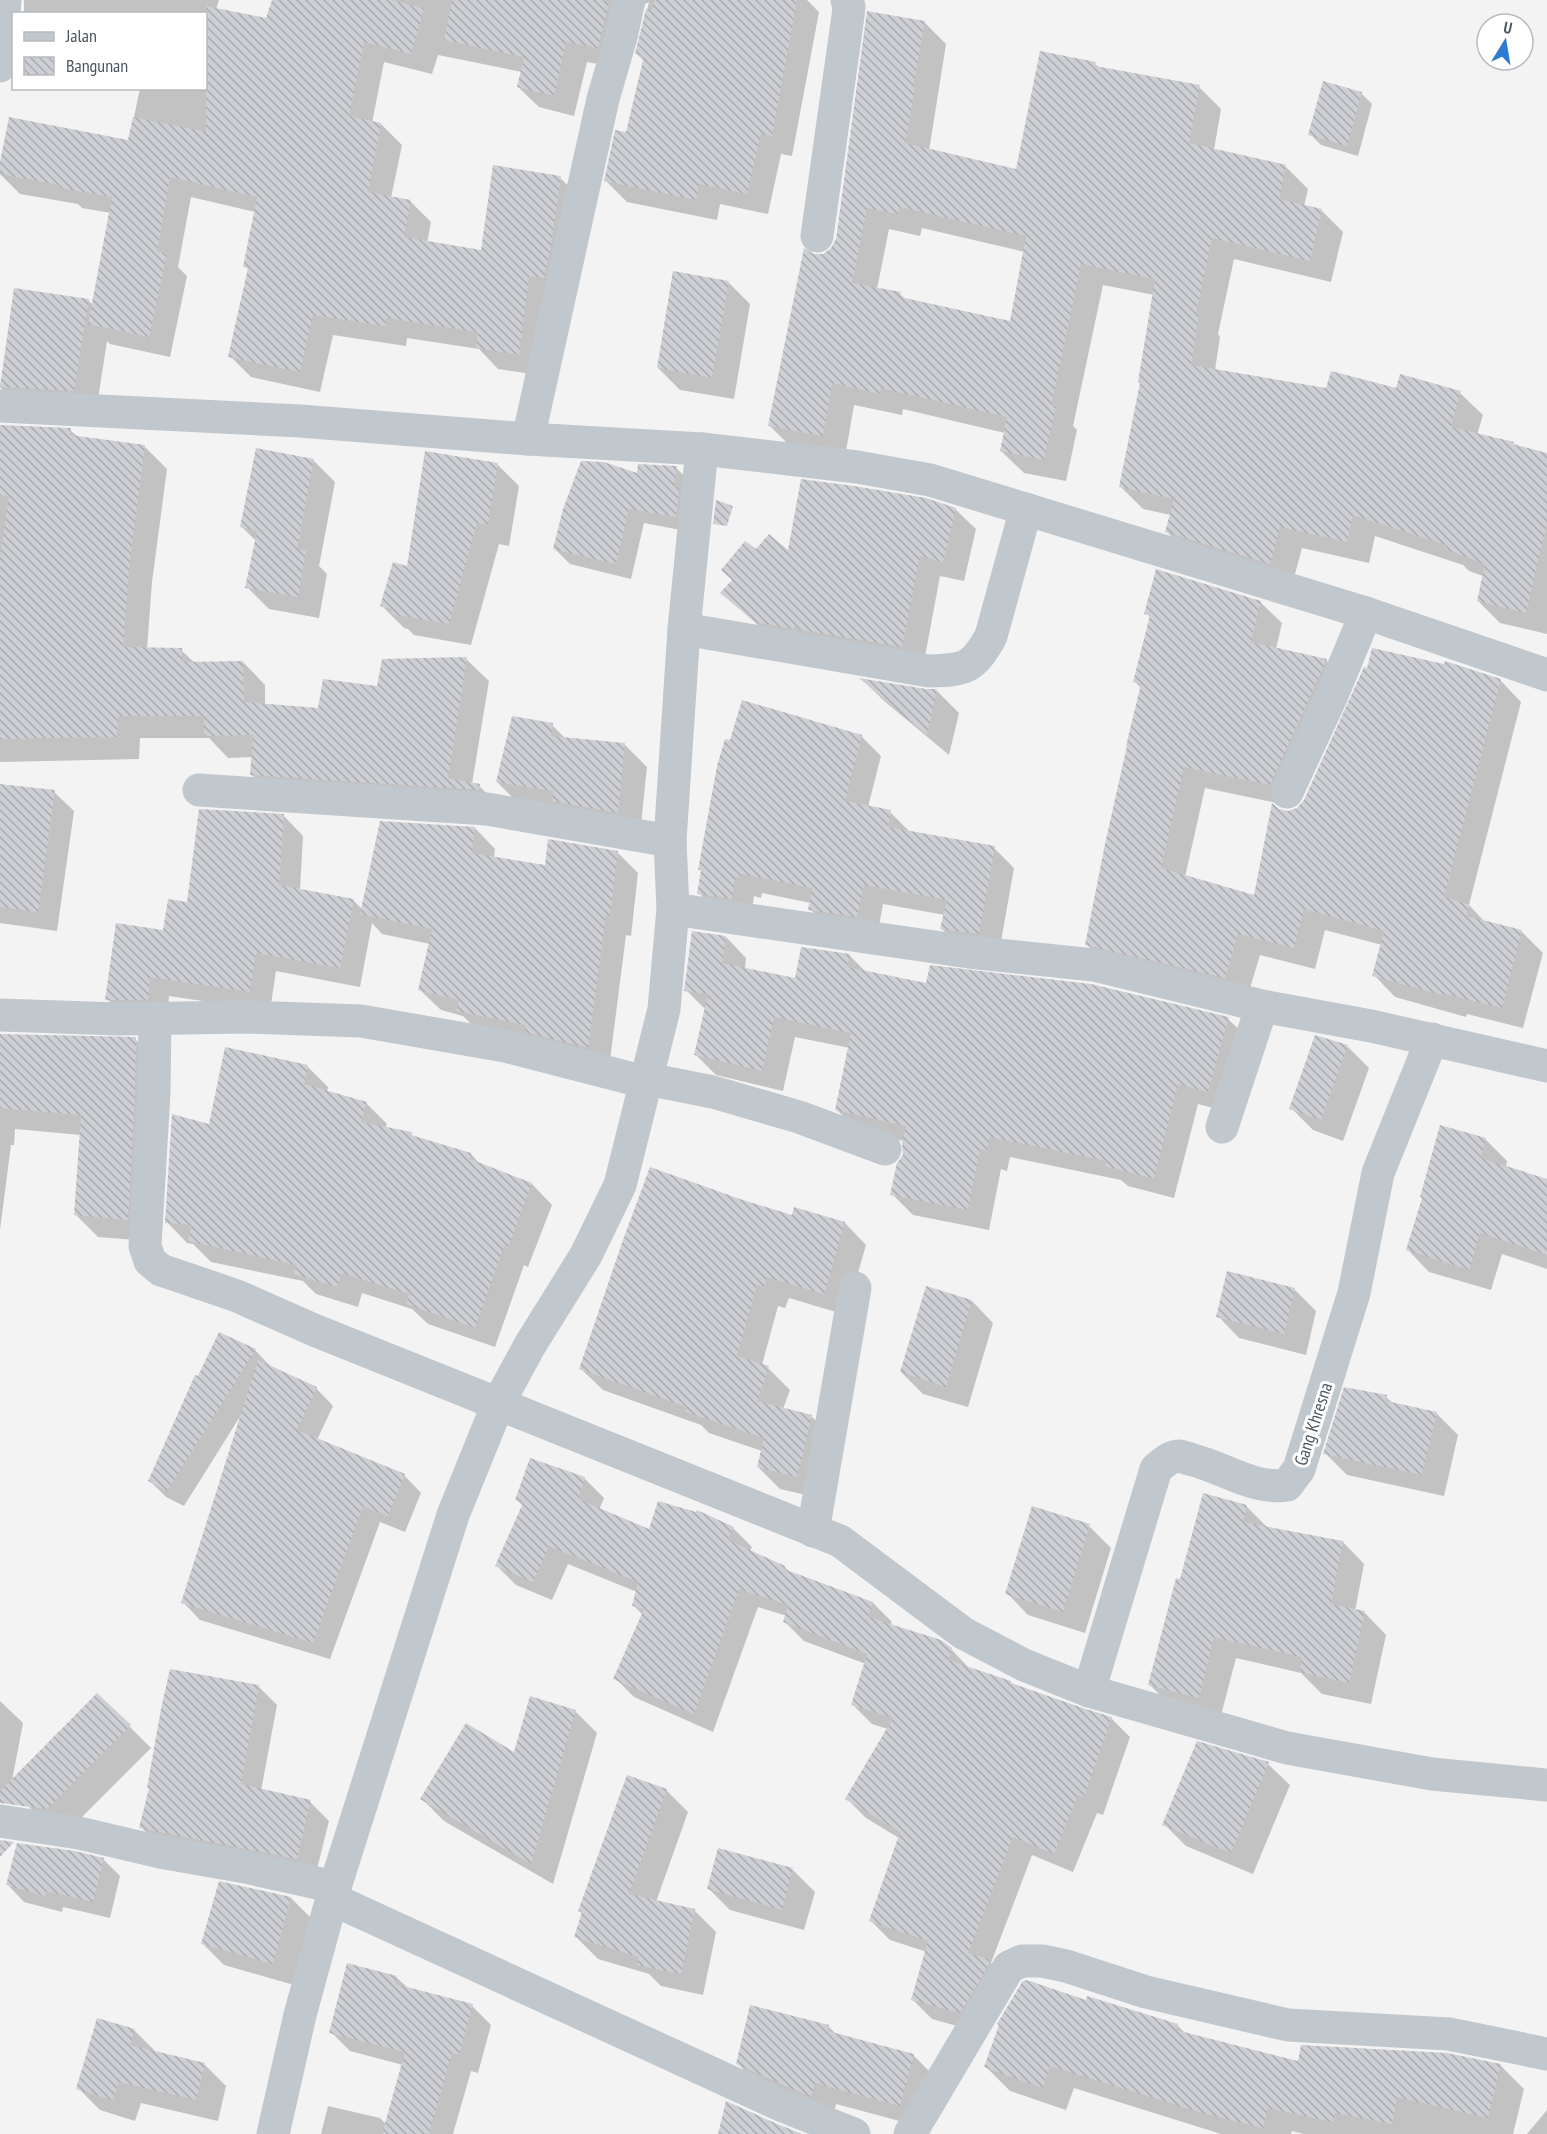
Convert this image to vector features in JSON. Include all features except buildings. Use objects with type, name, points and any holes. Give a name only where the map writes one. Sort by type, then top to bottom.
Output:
[{"type":"street","points":[[0,66],[5,0]]},
{"type":"street","points":[[528,439],[603,99],[629,0]]},
{"type":"street","points":[[817,236],[848,16],[847,0]]},
{"type":"street","points":[[0,406],[300,421],[528,439],[702,449],[857,467],[930,480],[1366,613],[1547,675]]},
{"type":"street","points":[[273,2134],[300,2015],[334,1893],[453,1515],[498,1404],[586,1255],[620,1185],[664,1009],[673,909],[670,841],[684,629],[702,449]]},
{"type":"street","points":[[684,629],[929,671],[962,669],[982,654],[991,636],[1026,509]]},
{"type":"street","points":[[1287,792],[1332,695],[1366,613]]},
{"type":"street","points":[[199,790],[487,809],[670,841]]},
{"type":"street","points":[[673,909],[969,951],[1094,965],[1262,1006],[1432,1039],[1547,1066]]},
{"type":"street","points":[[1222,1127],[1262,1006]]},
{"type":"street","points":[[0,1015],[246,1017],[361,1021],[505,1046],[646,1080],[713,1092],[799,1116],[885,1149]]},
{"type":"street","points":[[155,1018],[154,1093],[145,1246],[150,1260],[161,1270],[237,1296],[314,1330],[840,1541],[963,1634],[1024,1665],[1089,1691],[1287,1748],[1432,1774],[1547,1785]]},
{"type":"street","name":"Gang Khresna","points":[[1089,1691],[1156,1469],[1167,1459],[1179,1456],[1209,1464],[1260,1485],[1276,1487],[1287,1485],[1299,1469],[1354,1293],[1378,1173],[1432,1039]]},
{"type":"street","points":[[813,1531],[855,1288]]},
{"type":"street","points":[[0,1821],[79,1833],[160,1852],[244,1866],[334,1893],[783,2106],[854,2134]]},
{"type":"street","points":[[910,2134],[1009,1966],[1022,1961],[1042,1961],[1066,1966],[1146,1992],[1288,2025],[1449,2034],[1547,2054]]}]
